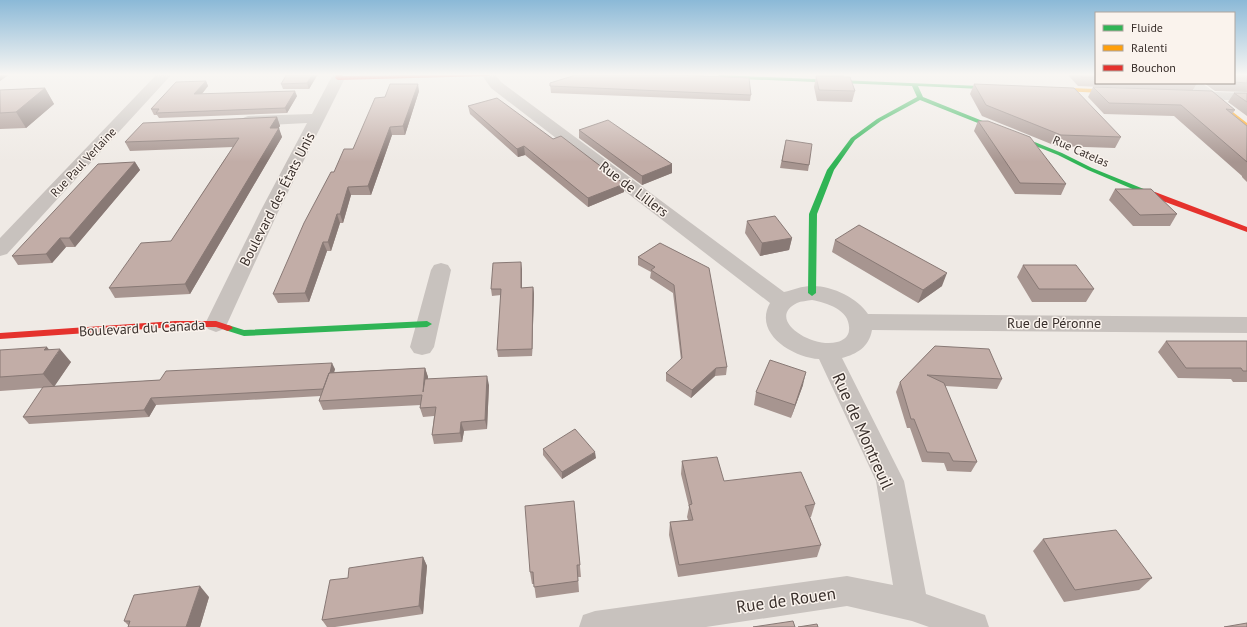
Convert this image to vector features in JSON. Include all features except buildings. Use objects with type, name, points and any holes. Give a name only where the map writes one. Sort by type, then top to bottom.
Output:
[{"type":"street","name":"Rue Paul Verlaine","points":[[0,250],[138,103]]},
{"type":"street","name":"Boulevard des États Unis","points":[[216,324],[269,212],[325,103]]},
{"type":"street","name":"Rue de Lillers","points":[[520,103],[783,302]]},
{"type":"street","points":[[812,293],[812,214],[831,170],[853,139],[879,120],[910,103]]},
{"type":"street","name":"Rue Catelas","points":[[933,103],[1060,154],[1090,169],[1247,230]]},
{"type":"street","points":[[1219,103],[1247,126]]},
{"type":"street","points":[[233,121],[318,118]]},
{"type":"street","points":[[117,126],[140,125]]},
{"type":"street","points":[[422,347],[441,270]]},
{"type":"street","points":[[812,293],[831,297],[848,305],[856,314],[861,322],[862,331],[859,338],[852,346],[840,351],[827,352],[807,349],[790,341],[780,331],[775,322],[776,312],[783,302],[793,296],[812,293]]},
{"type":"street","name":"Rue de Péronne","points":[[861,322],[1247,325]]},
{"type":"street","name":"Boulevard du Canada","points":[[0,336],[175,324],[216,324],[244,334],[427,324]]},
{"type":"street","name":"Rue de Montreuil","points":[[827,352],[890,481],[912,605]]},
{"type":"street","name":"Rue de Rouen","points":[[595,627],[847,591],[912,605],[973,627]]},
{"type":"traffic: fast","points":[[812,293],[813,214],[831,170],[853,139],[879,120],[910,103]]},
{"type":"traffic: fast","points":[[933,103],[1060,154],[1090,169],[1152,194]]},
{"type":"traffic: fast","points":[[228,328],[244,333],[427,324]]},
{"type":"traffic: slow","points":[[1218,103],[1247,126]]},
{"type":"traffic: jam","points":[[1152,194],[1247,230]]},
{"type":"traffic: jam","points":[[0,336],[175,324],[216,324],[228,328]]}]
